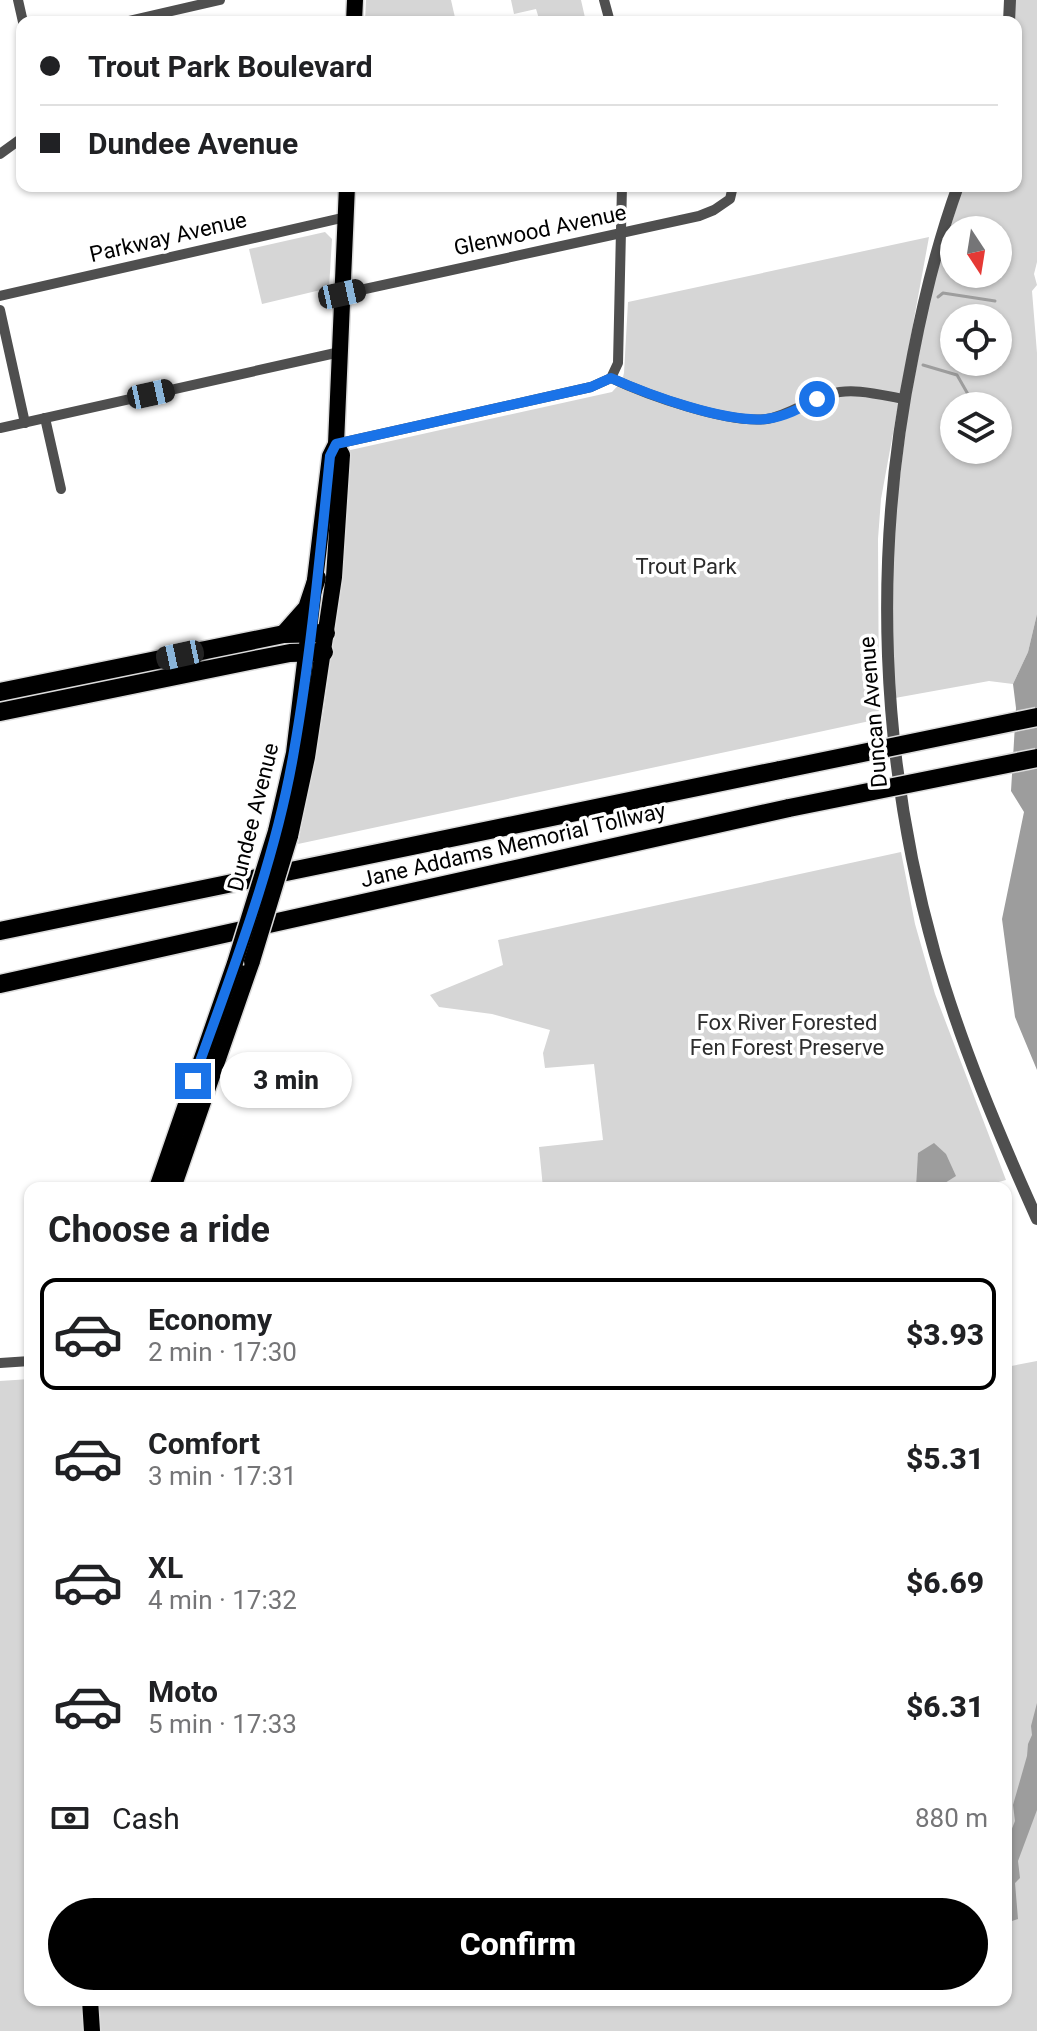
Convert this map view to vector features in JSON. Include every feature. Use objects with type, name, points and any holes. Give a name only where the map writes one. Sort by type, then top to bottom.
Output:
[{"type":"highway","points":[[284,634],[307,608],[317,578]]},
{"type":"highway","points":[[0,692],[284,634],[317,643]]},
{"type":"highway","points":[[0,712],[259,659],[317,643]]},
{"type":"highway","name":"Jane Addams Memorial Tollway","points":[[0,931],[1037,717]]},
{"type":"highway","name":"Jane Addams Memorial Tollway","points":[[0,984],[789,808],[1037,758]]},
{"type":"main road","name":"Dundee Avenue","points":[[317,643],[317,578],[330,456],[336,444],[347,192]]},
{"type":"main road","name":"Dundee Avenue","points":[[175,1182],[283,834],[294,753],[334,577],[342,455],[336,444]]},
{"type":"main road","name":"Dundee Avenue","points":[[159,1182],[243,962]]},
{"type":"main road","points":[[90,2006],[92,2031]]},
{"type":"street","points":[[150,16],[220,0]]},
{"type":"street","points":[[336,444],[591,387],[611,378],[618,363],[622,192]]},
{"type":"street","name":"Glenwood Avenue","points":[[342,294],[691,218],[714,210],[730,199],[732,192]]},
{"type":"street","name":"Duncan Avenue","points":[[956,192],[933,264],[904,399],[887,545],[886,624],[891,725],[901,805],[924,911],[949,1001],[972,1066],[1037,1219]]},
{"type":"street","name":"Parkway Avenue","points":[[0,296],[346,217]]},
{"type":"street","points":[[0,310],[25,423]]},
{"type":"street","points":[[0,428],[340,352]]},
{"type":"street","points":[[611,378],[640,391],[707,411],[761,419],[782,415],[841,391],[904,399]]},
{"type":"street","points":[[45,418],[61,489]]},
{"type":"street","points":[[0,1363],[24,1361]]},
{"type":"green space","points":[[366,0],[451,0],[455,16],[365,16]]},
{"type":"green space","points":[[511,0],[581,0],[585,16],[538,16],[536,9],[514,14]]},
{"type":"green space","points":[[1015,0],[1037,0],[1037,262],[1034,274],[1037,285],[1032,291],[1037,353],[1037,614],[1028,652],[1013,684],[989,681],[895,698],[891,598],[896,509],[908,411],[931,291],[940,261],[940,288],[1012,288],[1012,216],[954,216],[961,192],[1022,192],[1022,16],[1014,16]]},
{"type":"green space","points":[[325,232],[332,239],[329,288],[262,304],[249,249]]},
{"type":"green space","name":"Trout Park","points":[[929,237],[881,499],[878,539],[879,719],[298,844],[323,714],[344,562],[346,451],[612,392],[622,381],[624,373],[628,302]]},
{"type":"green space","name":"Fox River Forested Fen Forest Preserve","points":[[901,852],[915,924],[935,994],[1006,1180],[542,1182],[539,1147],[603,1140],[594,1064],[545,1068],[543,1053],[550,1030],[492,1014],[439,1007],[430,995],[503,965],[498,940]]},
{"type":"green space","points":[[1037,1361],[1037,2031],[0,2031],[0,1381],[24,1379],[24,2006],[1012,2006],[1012,1366]]},
{"type":"shaded area","points":[[1037,614],[1037,1070],[1015,1017],[1002,919],[1024,812],[1011,791],[1016,708],[1013,684],[1028,652]]},
{"type":"shaded area","points":[[934,1143],[946,1154],[956,1176],[946,1182],[916,1182],[918,1153]]},
{"type":"shaded area","points":[[1037,1703],[1037,1810],[1018,1861],[1020,1878],[1015,1883],[1018,1919],[1012,1921],[1013,1805],[1032,1735]]},
{"type":"waterway","points":[[938,297],[943,293],[995,301]]},
{"type":"waterway","points":[[923,365],[957,375],[967,392]]},
{"type":"route","points":[[193,1081],[252,911],[276,831],[294,753],[330,456],[336,444],[591,387],[611,378],[640,391],[707,411],[747,418],[775,417],[817,399]]}]
